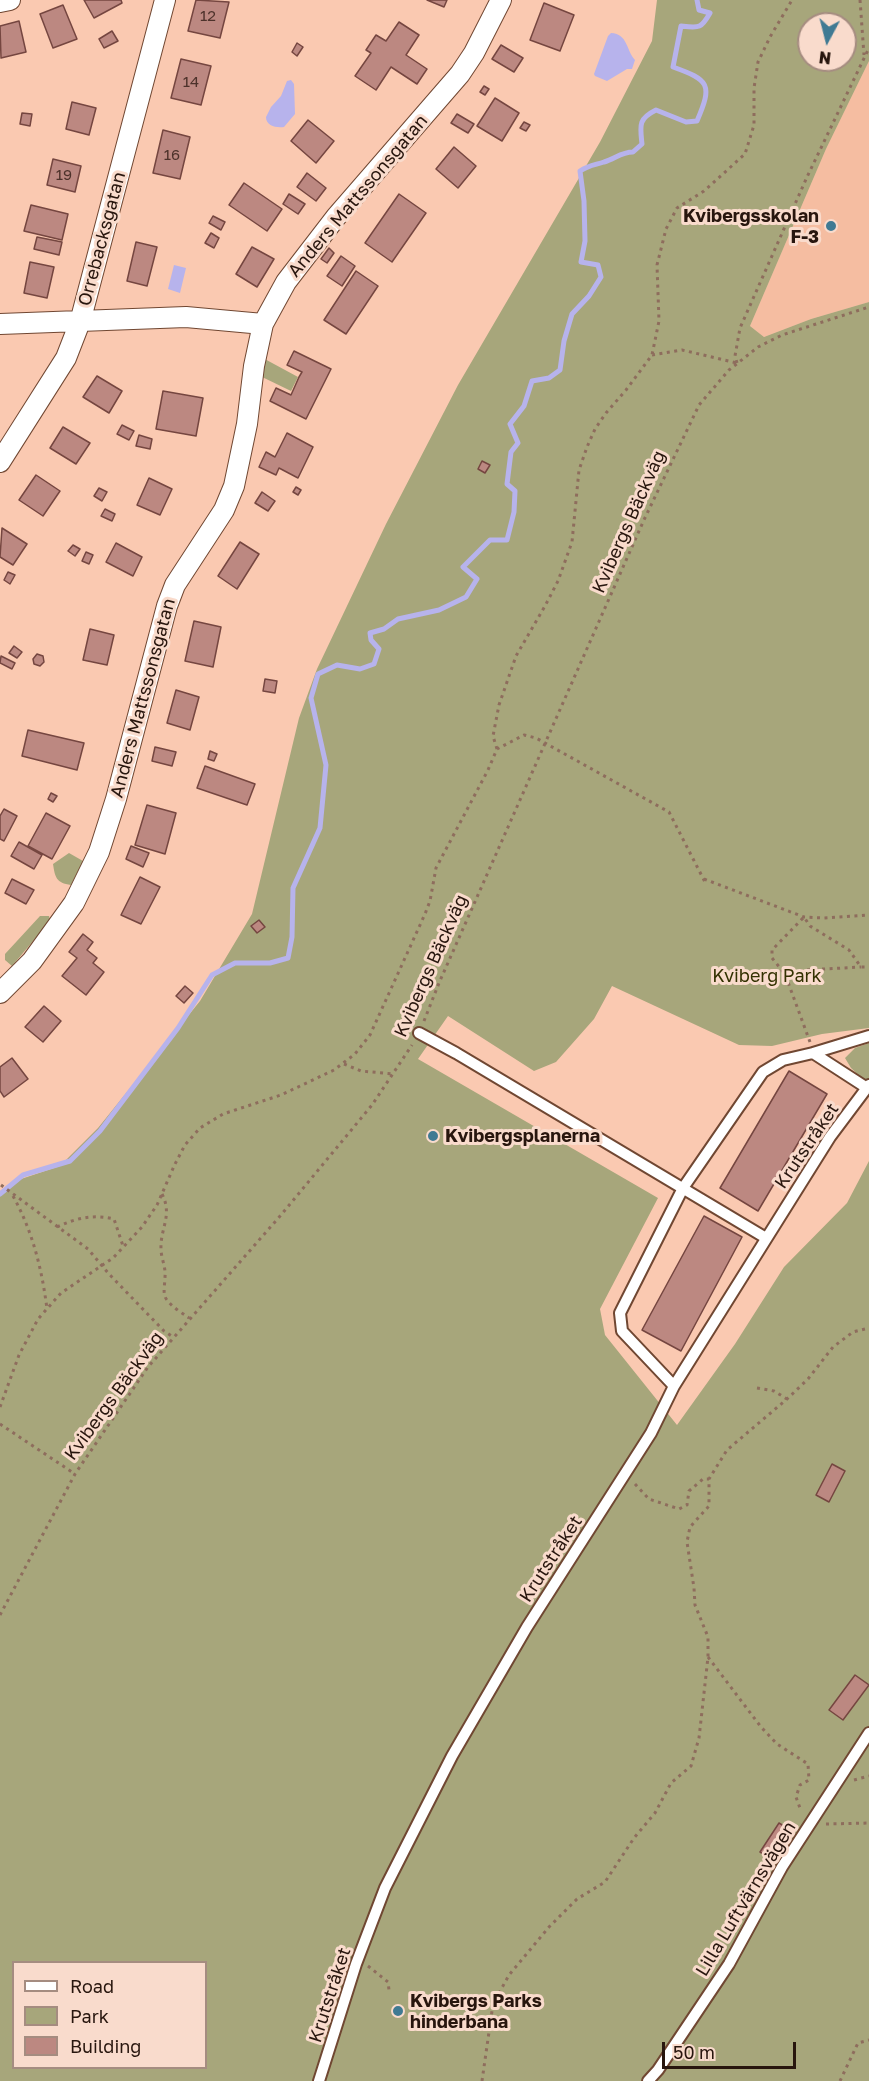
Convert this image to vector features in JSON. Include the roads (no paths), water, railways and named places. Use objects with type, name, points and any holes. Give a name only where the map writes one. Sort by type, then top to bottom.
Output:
[{"type":"street","points":[[0,2],[10,0]]},
{"type":"street","name":"Orrebacksgatan","points":[[0,462],[66,358],[80,322],[165,0]]},
{"type":"street","name":"Anders Mattssonsgatan","points":[[0,993],[32,961],[74,903],[99,852],[116,798],[167,606],[175,585],[224,510],[234,486],[247,424],[254,366],[263,324],[286,282],[336,217],[460,74],[474,53],[501,0]]},
{"type":"street","points":[[0,324],[186,317],[263,324]]},
{"type":"lane","points":[[419,1034],[456,1053],[766,1238]]},
{"type":"lane","points":[[674,1386],[622,1331],[620,1313],[683,1188],[763,1072],[783,1060],[869,1036]]},
{"type":"lane","points":[[813,1053],[868,1086]]},
{"type":"lane","name":"Krutstråket","points":[[319,2081],[358,1959],[385,1888],[452,1756],[526,1627],[651,1433],[674,1386],[830,1137],[868,1086]]},
{"type":"lane","name":"Lilla Luftvärnsvägen","points":[[648,2081],[729,1964],[782,1867],[869,1733]]},
{"type":"waterway","points":[[0,1194],[23,1175],[70,1161],[100,1131],[178,1028],[212,975],[235,963],[270,963],[288,958],[292,937],[293,888],[320,828],[326,765],[311,698],[318,674],[337,665],[360,669],[374,664],[379,649],[371,640],[370,633],[384,629],[398,619],[439,610],[466,597],[477,579],[463,567],[490,540],[507,540],[514,512],[515,491],[507,484],[511,452],[518,443],[510,424],[524,406],[532,381],[549,378],[560,370],[564,341],[572,314],[589,296],[601,277],[598,265],[581,262],[585,241],[584,201],[580,171],[621,154],[633,152],[642,144],[643,120],[656,110],[686,122],[697,121],[705,99],[704,85],[701,80],[673,67],[681,26],[702,25],[710,13],[699,10],[697,0]]},
{"type":"place","name":"Kvibergsskolan F-3","points":[[831,226]]},
{"type":"place","name":"Kvibergsplanerna","points":[[433,1136]]},
{"type":"place","name":"Kvibergs Parks hinderbana","points":[[398,2011]]},
{"type":"park label","name":"Kviberg Park","points":[[767,976]]}]
